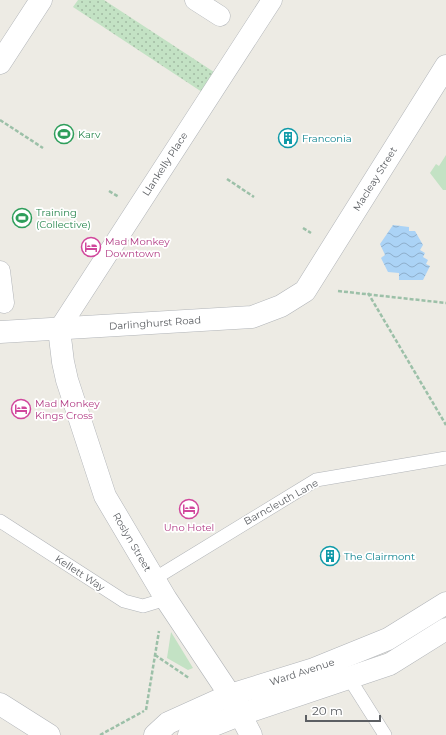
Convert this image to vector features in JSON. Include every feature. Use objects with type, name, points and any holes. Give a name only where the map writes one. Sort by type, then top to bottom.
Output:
[{"type":"street","points":[[0,63],[41,0]]},
{"type":"street","points":[[195,0],[220,16]]},
{"type":"street","name":"Llankelly Place","points":[[59,329],[272,0]]},
{"type":"street","name":"Macleay Street","points":[[305,291],[446,66]]},
{"type":"street","points":[[0,271],[4,303]]},
{"type":"street","name":"Darlinghurst Road","points":[[0,332],[252,317],[281,306],[305,291]]},
{"type":"street","name":"Roslyn Street","points":[[59,329],[67,380],[105,496],[166,599],[230,695],[239,715],[251,735]]},
{"type":"street","name":"Ward Avenue","points":[[155,735],[168,723],[230,695],[314,669],[388,639],[446,603]]},
{"type":"street","name":"Ward Avenue","points":[[189,735],[239,715],[390,664],[446,629]]},
{"type":"street","points":[[0,704],[49,735]]},
{"type":"lane","name":"Barncleuth Lane","points":[[154,579],[316,480],[446,458]]},
{"type":"lane","name":"Kellett Way","points":[[0,521],[124,601],[143,606],[166,599]]},
{"type":"lane","points":[[349,678],[385,735]]},
{"type":"path","points":[[0,120],[43,148]]},
{"type":"path","points":[[227,179],[254,197]]},
{"type":"path","points":[[303,228],[311,233]]},
{"type":"path","points":[[338,291],[368,293],[446,303]]},
{"type":"path","points":[[368,293],[446,425]]},
{"type":"path","points":[[146,710],[166,599]]},
{"type":"path","points":[[155,655],[189,678]]},
{"type":"green space","points":[[78,0],[104,0],[217,74],[205,94],[73,7]]},
{"type":"green space","points":[[446,155],[446,190],[443,190],[430,173],[436,164],[439,166]]},
{"type":"green space","points":[[171,632],[193,668],[188,670],[167,658]]},
{"type":"water","points":[[393,225],[409,227],[409,231],[415,231],[423,245],[420,250],[425,253],[423,257],[428,260],[426,264],[430,266],[423,280],[399,280],[399,273],[388,272],[381,258],[385,255],[380,244]]},
{"type":"place","name":"Karv","points":[[64,134]]},
{"type":"place","name":"Franconia","points":[[288,138]]},
{"type":"place","name":"Training (Collective)","points":[[22,218]]},
{"type":"place","name":"Mad Monkey Downtown","points":[[91,247]]},
{"type":"place","name":"Mad Monkey Kings Cross","points":[[21,409]]},
{"type":"place","name":"Uno Hotel","points":[[189,509]]},
{"type":"place","name":"The Clairmont","points":[[330,556]]}]
